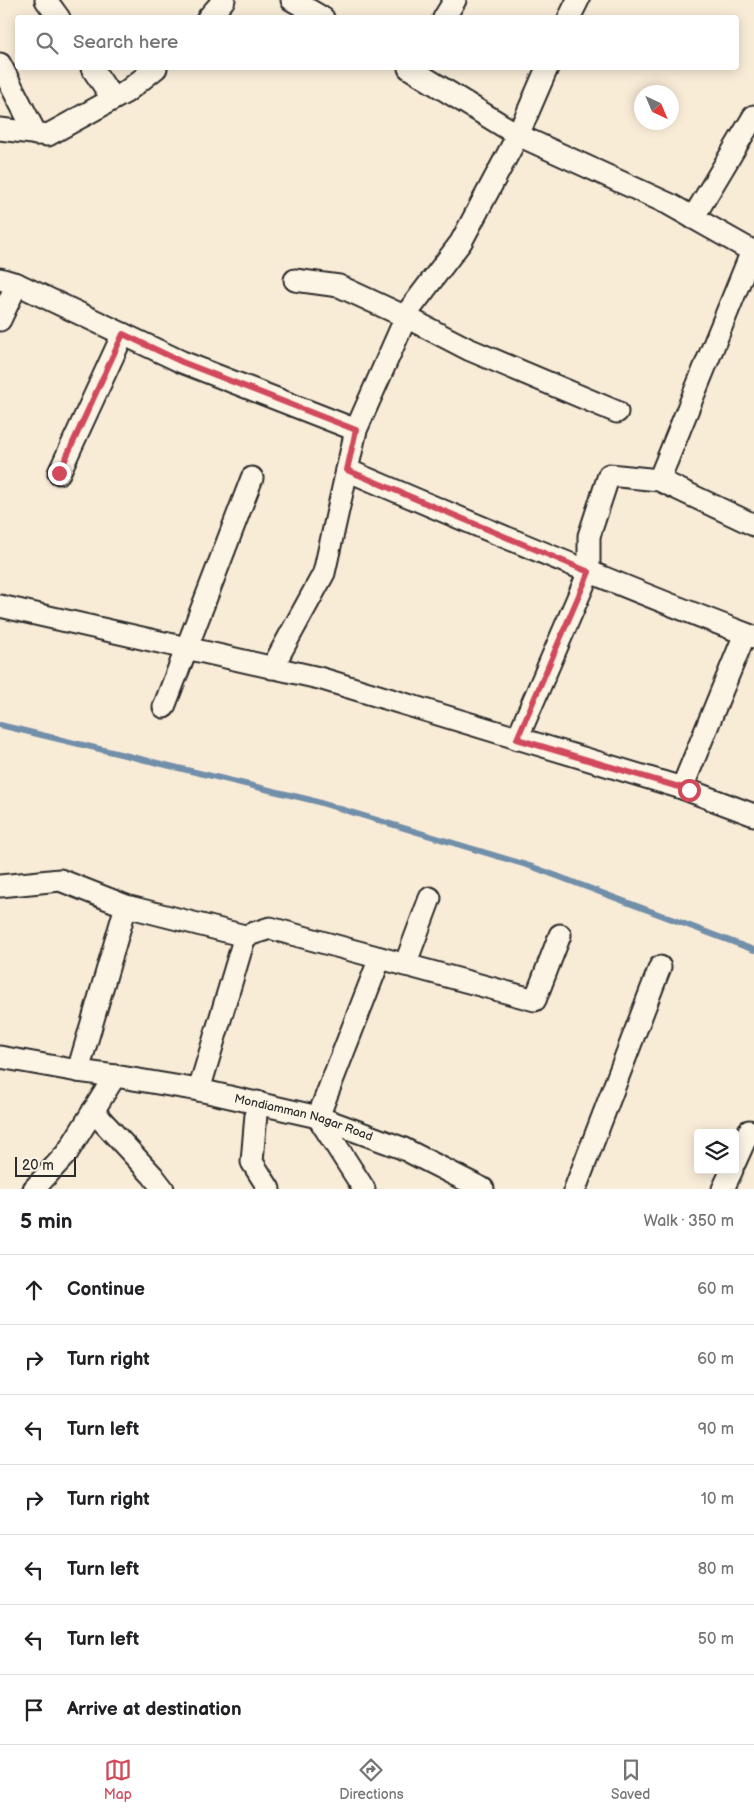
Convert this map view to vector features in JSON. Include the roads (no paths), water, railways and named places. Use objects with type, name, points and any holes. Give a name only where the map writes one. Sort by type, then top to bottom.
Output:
[{"type":"street","points":[[46,0],[57,15]]},
{"type":"street","points":[[211,15],[224,0]]},
{"type":"street","points":[[292,0],[319,15]]},
{"type":"street","points":[[446,15],[455,0]]},
{"type":"street","points":[[570,15],[578,0]]},
{"type":"street","points":[[0,64],[36,134]]},
{"type":"street","points":[[93,70],[113,99]]},
{"type":"street","points":[[0,130],[48,135],[126,92],[154,70]]},
{"type":"street","points":[[415,70],[518,135],[669,204],[753,252],[659,480]]},
{"type":"street","points":[[272,668],[324,573],[356,430],[406,317],[410,309],[461,242],[518,135],[546,70]]},
{"type":"street","points":[[693,218],[754,116]]},
{"type":"street","points":[[295,280],[339,286],[406,317],[468,350],[617,412]]},
{"type":"street","points":[[0,320],[8,281],[182,362],[356,430]]},
{"type":"street","points":[[59,473],[123,334]]},
{"type":"street","points":[[347,470],[589,572],[750,636],[682,788]]},
{"type":"street","points":[[517,739],[589,572],[589,536],[609,475],[659,480],[754,525]]},
{"type":"street","points":[[164,707],[252,478]]},
{"type":"street","points":[[0,606],[319,678],[682,788],[754,815]]},
{"type":"street","points":[[0,886],[60,880],[126,906],[245,936],[270,928],[535,1000],[560,936]]},
{"type":"street","points":[[405,965],[430,898]]},
{"type":"street","points":[[78,1071],[126,906]]},
{"type":"street","points":[[199,1090],[245,936]]},
{"type":"street","points":[[364,1189],[318,1117],[380,958]]},
{"type":"street","points":[[575,1189],[660,967]]},
{"type":"street","name":"Mondiamman Nagar Road","points":[[0,1057],[199,1090],[318,1117],[402,1148],[483,1189]]},
{"type":"street","points":[[39,1187],[67,1153],[116,1076]]},
{"type":"street","points":[[257,1102],[252,1162],[269,1189]]},
{"type":"street","points":[[93,1111],[163,1189]]},
{"type":"street","points":[[739,1153],[749,1131]]},
{"type":"street","points":[[723,1189],[730,1174]]},
{"type":"waterway","points":[[0,725],[311,800],[533,867],[754,950]]}]
